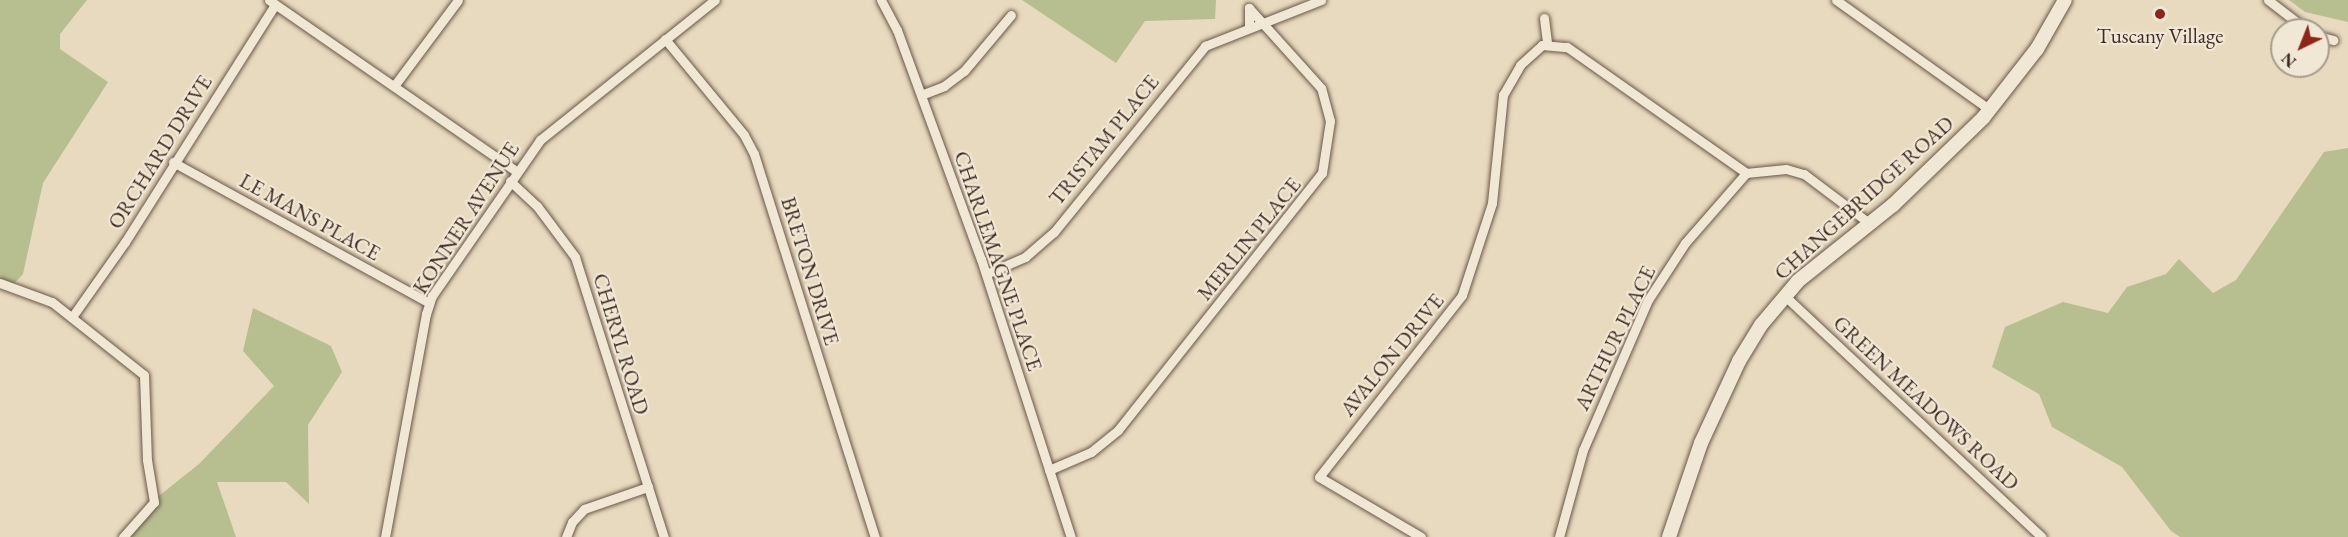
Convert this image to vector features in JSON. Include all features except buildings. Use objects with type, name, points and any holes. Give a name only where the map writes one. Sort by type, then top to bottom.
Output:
[{"type":"main road","name":"CHANGEBRIDGE ROAD","points":[[1669,537],[1701,443],[1739,361],[1785,296],[1809,271],[1941,161],[1990,110],[2037,49],[2065,0]]},
{"type":"street","points":[[394,86],[458,0]]},
{"type":"street","name":"KONNER AVENUE","points":[[385,537],[429,303],[516,171],[540,140],[715,0]]},
{"type":"street","name":"CHARLEMAGNE PLACE","points":[[881,0],[921,95],[986,274],[1071,537]]},
{"type":"street","name":"TRISTAM PLACE","points":[[986,274],[1025,257],[1042,243],[1205,46],[1321,0]]},
{"type":"street","points":[[1836,0],[1990,110]]},
{"type":"street","points":[[2268,0],[2291,18]]},
{"type":"street","points":[[272,2],[516,171]]},
{"type":"street","name":"ORCHARD DRIVE","points":[[72,316],[125,242],[272,2]]},
{"type":"street","name":"MERLIN PLACE","points":[[1049,470],[1091,452],[1118,430],[1322,173],[1330,138],[1326,97],[1318,83],[1249,8],[1249,28]]},
{"type":"street","points":[[921,95],[955,79],[1011,15]]},
{"type":"street","points":[[1544,18],[1547,44],[1567,47],[1746,173],[1786,169],[1804,174],[1869,223]]},
{"type":"street","name":"BRETON DRIVE","points":[[665,39],[744,135],[754,154],[875,537]]},
{"type":"street","name":"AVALON DRIVE","points":[[1421,537],[1319,477],[1461,299],[1492,202],[1507,82],[1536,48],[1547,44]]},
{"type":"street","name":"LE MANS PLACE","points":[[173,162],[429,303]]},
{"type":"street","name":"ARTHUR PLACE","points":[[1559,537],[1590,431],[1648,300],[1685,243],[1746,173]]},
{"type":"street","name":"CHERYL ROAD","points":[[510,181],[537,206],[574,257],[664,537]]},
{"type":"street","points":[[0,283],[52,302],[144,375],[147,460],[154,502],[123,537]]},
{"type":"street","name":"GREEN MEADOWS ROAD","points":[[1785,296],[2042,537]]},
{"type":"street","points":[[566,537],[572,522],[584,509],[648,487]]},
{"type":"green space","points":[[0,0],[87,0],[60,34],[60,49],[108,82],[43,183],[23,274],[10,288],[0,283]]},
{"type":"green space","points":[[1022,0],[1216,0],[1215,19],[1145,21],[1116,63]]},
{"type":"green space","points":[[2289,0],[2348,0],[2348,22],[2305,12]]},
{"type":"green space","points":[[2348,148],[2348,537],[2180,537],[2171,531],[2122,467],[2052,427],[2039,394],[1992,367],[2005,327],[2063,302],[2108,313],[2127,287],[2166,274],[2179,259],[2213,293],[2236,280],[2324,152]]},
{"type":"green space","points":[[253,308],[331,346],[342,372],[308,425],[309,504],[286,482],[217,482],[236,537],[124,537],[150,503],[199,464],[274,386],[243,351]]},
{"type":"place","name":"Tuscany Village","points":[[2160,14]]}]
